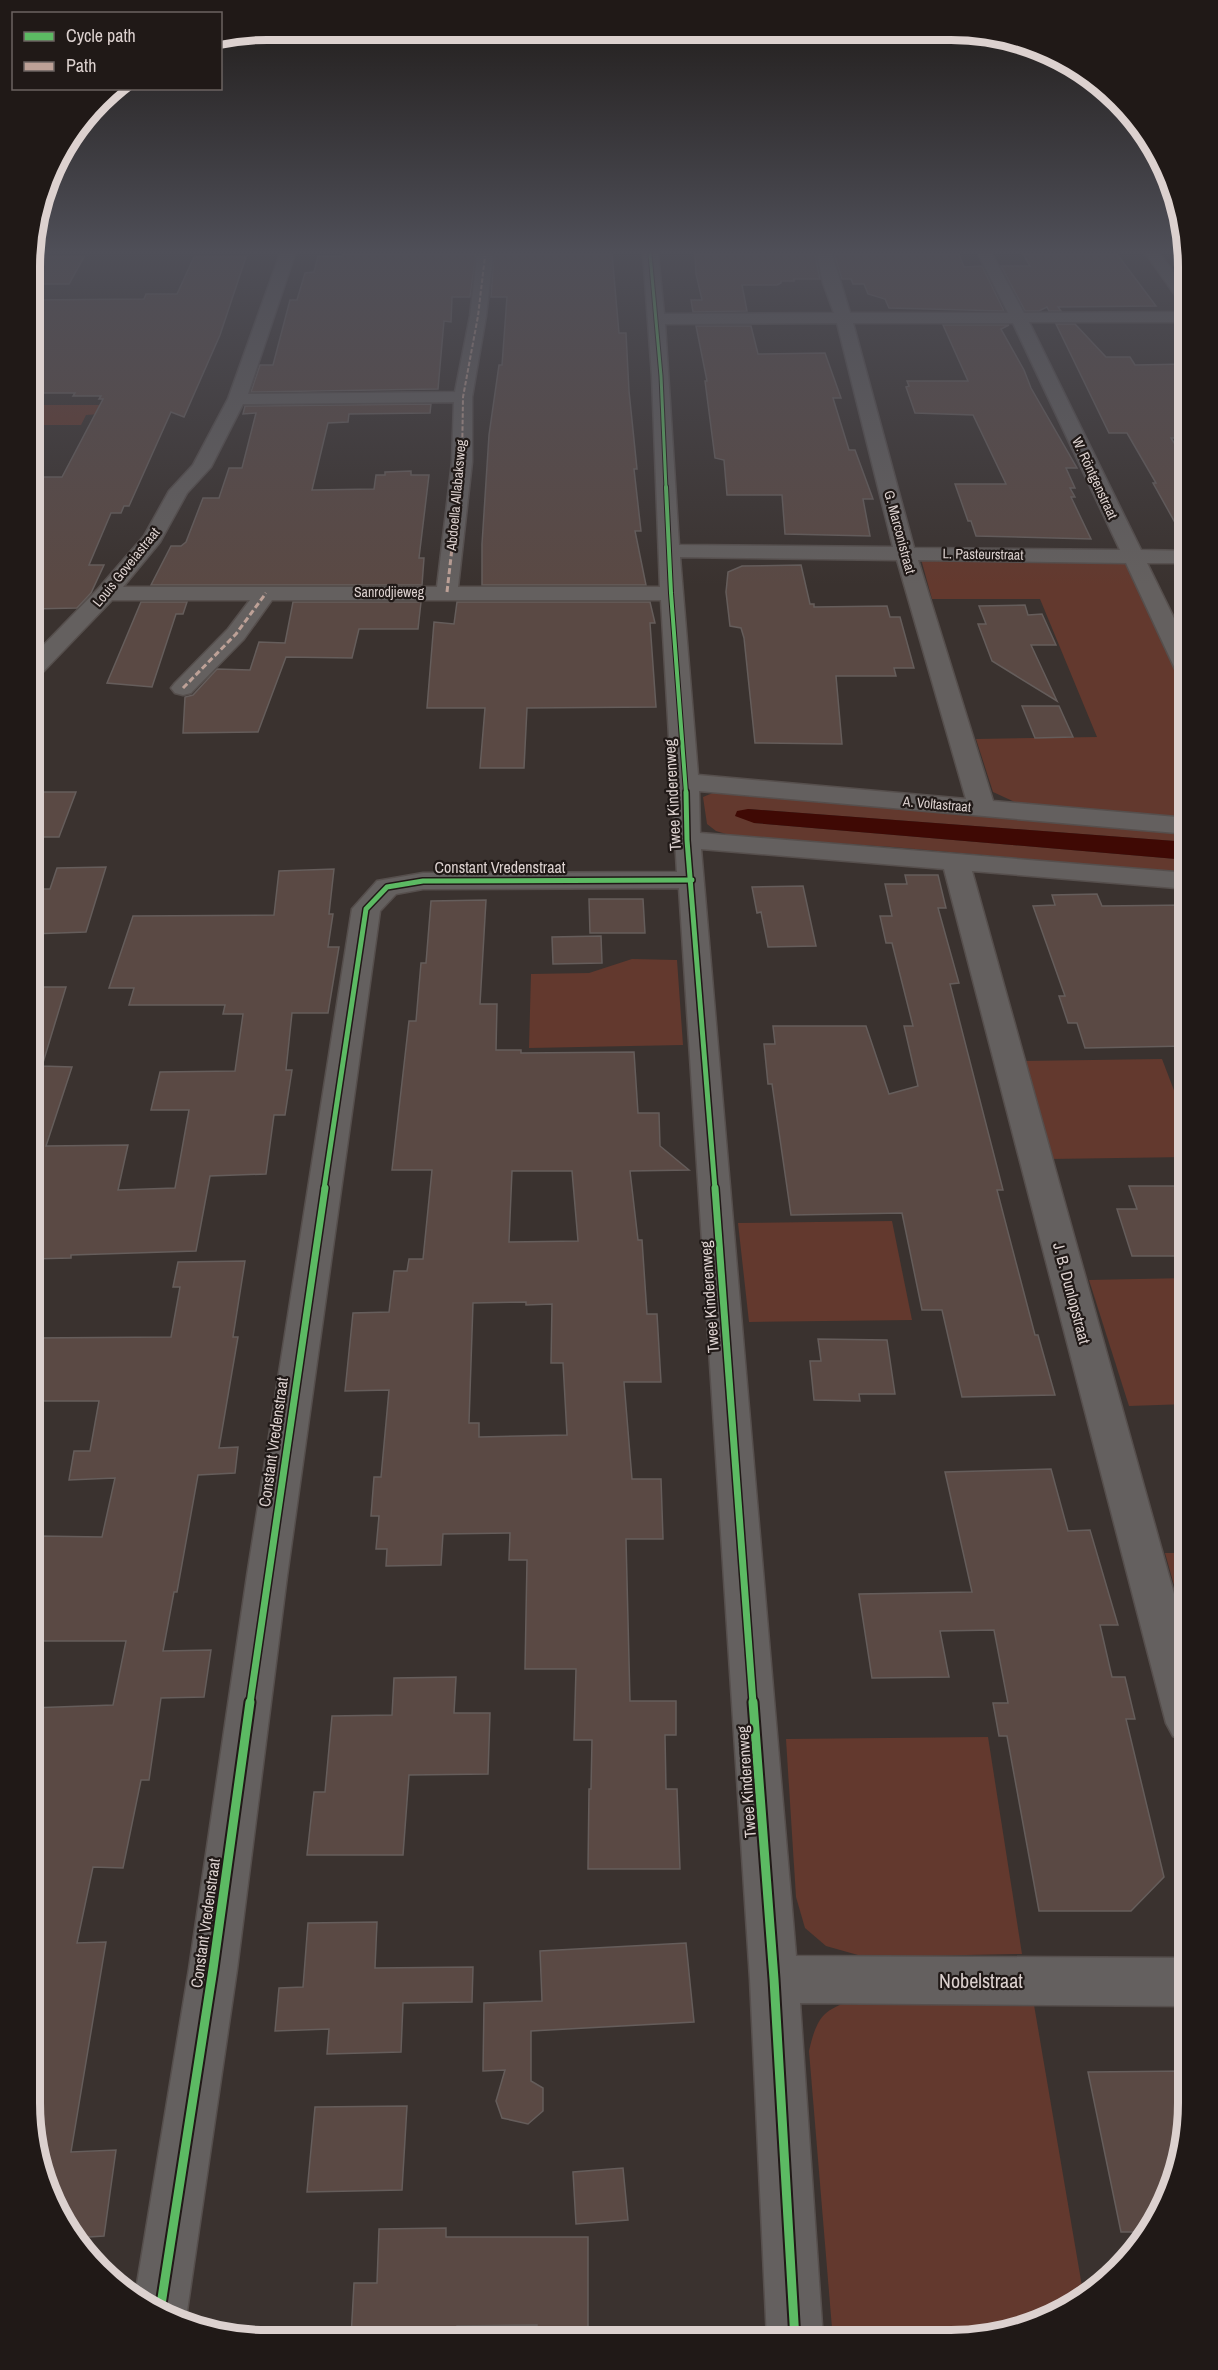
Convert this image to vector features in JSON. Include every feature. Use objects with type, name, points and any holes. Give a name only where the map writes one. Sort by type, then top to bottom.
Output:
[{"type":"street","name":"Louis Goveiastraat","points":[[40,662],[106,594],[153,538],[179,491],[201,467],[237,399],[249,365]]},
{"type":"street","name":"Abdoella Allabaksweg","points":[[447,592],[462,462],[463,398],[469,365]]},
{"type":"street","name":"Twee Kinderenweg","points":[[660,365],[671,593],[686,782],[687,840],[692,880],[774,1979],[794,2330]]},
{"type":"street","name":"G. Marconistraat","points":[[856,365],[905,553],[982,808]]},
{"type":"street","name":"W. Röntgenstraat","points":[[1042,365],[1178,650]]},
{"type":"street","points":[[237,399],[463,398]]},
{"type":"street","name":"L. Pasteurstraat","points":[[670,551],[1178,557]]},
{"type":"street","points":[[183,688],[236,634],[266,593]]},
{"type":"street","name":"Sanrodjieweg","points":[[106,594],[671,593]]},
{"type":"street","name":"A. Voltastraat","points":[[686,782],[1178,825]]},
{"type":"street","points":[[687,840],[1178,880]]},
{"type":"street","name":"J. B. Dunlopstraat","points":[[956,863],[1178,1686]]},
{"type":"street","name":"Constant Vredenstraat","points":[[161,2303],[213,1970],[267,1576],[366,909],[387,887],[423,881],[692,880]]},
{"type":"street","name":"Nobelstraat","points":[[774,1979],[1178,1982]]},
{"type":"shaded area","points":[[40,405],[105,405],[100,414],[86,415],[81,425],[40,425]]},
{"type":"shaded area","points":[[921,559],[1124,562],[1130,566],[1178,667],[1178,818],[1019,804],[993,792],[976,739],[1097,737],[1040,599],[932,599]]},
{"type":"shaded area","points":[[715,792],[1178,830],[1178,841],[749,809],[754,823],[1178,859],[1178,872],[892,847],[733,836],[716,831],[707,824],[703,797]]},
{"type":"shaded area","points":[[748,809],[1178,841],[1178,859],[754,823],[735,816],[737,811]]},
{"type":"shaded area","points":[[632,959],[677,960],[683,1045],[529,1048],[531,974],[589,973]]},
{"type":"shaded area","points":[[1162,1059],[1178,1101],[1178,1157],[1049,1159],[1021,1061]]},
{"type":"shaded area","points":[[892,1221],[912,1320],[749,1322],[738,1223]]},
{"type":"shaded area","points":[[1178,1278],[1178,1404],[1129,1406],[1089,1280]]},
{"type":"shaded area","points":[[1165,1553],[1178,1553],[1178,1599]]},
{"type":"shaded area","points":[[988,1737],[1022,1954],[865,1957],[826,1946],[805,1928],[796,1897],[786,1739]]},
{"type":"shaded area","points":[[863,1997],[1033,1999],[1082,2287],[1037,2312],[1009,2322],[980,2328],[832,2330],[809,2051],[820,2020],[840,2005]]},
{"type":"building","points":[[40,365],[207,365],[184,417],[171,412],[129,506],[124,506],[121,513],[111,513],[89,565],[104,565],[91,593],[77,608],[40,609],[40,477],[62,477],[103,399],[99,399],[101,396],[73,396],[75,393],[40,393]]},
{"type":"building","points":[[260,365],[440,365],[438,389],[251,392]]},
{"type":"building","points":[[499,365],[628,365],[637,469],[634,469],[641,531],[635,531],[646,585],[482,585],[482,544],[489,435]]},
{"type":"building","points":[[704,365],[829,365],[841,398],[833,398],[849,450],[855,450],[873,499],[863,499],[870,536],[785,534],[782,495],[727,495],[724,460],[715,458],[705,381],[707,381]]},
{"type":"building","points":[[961,365],[1021,365],[1031,388],[1077,468],[1066,468],[1075,488],[1070,488],[1075,497],[1071,497],[1091,539],[976,536],[971,521],[968,521],[955,484],[1006,484],[973,415],[915,413],[906,387],[909,386],[907,381],[968,381]]},
{"type":"building","points":[[1076,365],[1178,365],[1178,438],[1171,438],[1178,449],[1178,528],[1153,483],[1156,483],[1127,433],[1109,433]]},
{"type":"building","points":[[431,404],[430,413],[349,414],[348,422],[328,423],[312,490],[374,489],[376,475],[385,475],[385,472],[411,471],[411,475],[429,475],[419,558],[424,558],[422,585],[151,585],[171,546],[181,546],[186,542],[203,498],[219,498],[229,468],[242,468],[256,413],[243,414],[245,406]]},
{"type":"building","points":[[801,565],[810,604],[814,604],[814,607],[887,606],[890,617],[900,617],[914,668],[894,668],[896,676],[836,676],[842,744],[755,743],[744,638],[741,628],[730,626],[726,592],[728,572],[742,566]]},
{"type":"building","points":[[141,602],[187,602],[183,614],[176,614],[152,687],[107,683]]},
{"type":"building","points":[[293,602],[421,602],[418,629],[359,629],[352,658],[286,657],[258,732],[183,733],[185,697],[193,695],[217,669],[250,670],[259,642],[285,643]]},
{"type":"building","points":[[457,602],[650,602],[655,623],[650,623],[656,707],[527,708],[524,768],[480,768],[485,708],[427,708],[434,622],[454,624]]},
{"type":"building","points":[[1025,605],[1028,615],[1042,614],[1056,645],[1031,645],[1057,701],[992,661],[978,624],[986,624],[979,606]]},
{"type":"building","points":[[1022,706],[1059,706],[1073,737],[1035,738]]},
{"type":"building","points":[[40,792],[76,792],[59,837],[40,837]]},
{"type":"building","points":[[106,867],[86,932],[40,934],[40,889],[50,889],[57,868]]},
{"type":"building","points":[[334,869],[329,914],[333,914],[328,947],[339,947],[328,1013],[292,1013],[286,1070],[292,1070],[285,1115],[274,1115],[266,1174],[210,1176],[196,1251],[71,1255],[71,1258],[40,1259],[40,987],[66,987],[42,1066],[72,1067],[46,1146],[128,1145],[118,1190],[175,1188],[189,1110],[151,1110],[160,1072],[235,1071],[243,1014],[223,1014],[225,1005],[129,1005],[134,988],[109,988],[133,916],[274,915],[279,871]]},
{"type":"building","points":[[905,875],[938,875],[946,908],[938,908],[959,983],[950,984],[1003,1190],[997,1190],[1035,1335],[1038,1335],[1055,1395],[962,1397],[942,1310],[922,1310],[902,1213],[791,1215],[772,1084],[768,1084],[764,1044],[775,1044],[773,1026],[866,1026],[889,1094],[918,1086],[904,1026],[913,1026],[892,943],[886,943],[880,916],[892,916],[885,884],[907,884]]},
{"type":"building","points":[[803,886],[816,946],[768,947],[761,912],[757,913],[752,887]]},
{"type":"building","points":[[1097,894],[1102,906],[1178,905],[1178,1046],[1085,1048],[1077,1023],[1068,1023],[1059,996],[1065,996],[1033,906],[1055,905],[1052,895]]},
{"type":"building","points":[[589,899],[643,899],[645,933],[590,933]]},
{"type":"building","points":[[486,900],[480,1004],[497,1004],[496,1050],[521,1050],[521,1053],[634,1052],[638,1113],[659,1113],[660,1146],[689,1170],[630,1171],[638,1240],[642,1240],[647,1314],[657,1314],[661,1382],[624,1382],[632,1479],[661,1479],[663,1539],[626,1539],[630,1701],[676,1701],[676,1735],[665,1735],[666,1789],[677,1789],[680,1869],[588,1869],[592,1740],[574,1740],[576,1669],[525,1669],[527,1560],[509,1560],[510,1533],[443,1534],[441,1565],[386,1566],[387,1549],[376,1549],[379,1516],[371,1516],[374,1477],[381,1477],[389,1390],[345,1391],[353,1313],[389,1312],[394,1271],[407,1271],[409,1259],[423,1259],[432,1170],[392,1170],[409,1021],[416,1021],[421,963],[426,963],[431,901]],"holes":[[[512,1171],[572,1171],[578,1241],[509,1242]],[[526,1302],[526,1305],[552,1304],[551,1363],[563,1363],[567,1435],[479,1437],[479,1423],[469,1423],[473,1303]]]},
{"type":"building","points":[[601,936],[602,963],[553,964],[552,937]]},
{"type":"building","points":[[1129,1186],[1178,1186],[1178,1256],[1132,1256],[1117,1209],[1137,1209]]},
{"type":"building","points":[[245,1261],[233,1337],[238,1337],[219,1448],[238,1447],[235,1473],[198,1475],[177,1592],[174,1592],[163,1651],[211,1650],[204,1697],[161,1698],[149,1780],[141,1780],[123,1868],[93,1867],[77,1943],[106,1942],[71,2152],[116,2150],[104,2236],[85,2237],[58,2189],[48,2161],[42,2132],[40,2102],[40,1708],[113,1705],[126,1641],[40,1641],[40,1536],[102,1537],[115,1478],[69,1480],[74,1451],[90,1451],[99,1401],[40,1401],[40,1338],[171,1337],[180,1287],[173,1287],[178,1262]]},
{"type":"building","points":[[818,1339],[887,1340],[895,1394],[859,1394],[860,1401],[814,1400],[810,1361],[821,1361]]},
{"type":"building","points":[[1051,1469],[1068,1531],[1090,1530],[1118,1625],[1100,1625],[1112,1677],[1125,1677],[1135,1719],[1126,1719],[1164,1877],[1131,1911],[1039,1911],[1007,1736],[999,1736],[993,1703],[1008,1703],[994,1630],[940,1631],[949,1677],[872,1678],[859,1594],[972,1592],[945,1472]]},
{"type":"building","points":[[456,1677],[454,1713],[490,1713],[488,1774],[409,1775],[403,1855],[307,1855],[314,1792],[325,1792],[332,1716],[392,1715],[394,1678]]},
{"type":"building","points":[[377,1922],[375,1968],[473,1967],[472,2002],[403,2003],[401,2052],[327,2054],[329,2029],[275,2031],[279,1988],[303,1987],[308,1923]]},
{"type":"building","points":[[686,1943],[694,2022],[531,2031],[531,2081],[543,2088],[543,2111],[528,2124],[502,2118],[496,2101],[505,2070],[483,2071],[484,2003],[542,2001],[540,1951]]},
{"type":"building","points":[[1178,2071],[1176,2132],[1170,2161],[1154,2203],[1137,2232],[1121,2232],[1088,2072]]},
{"type":"building","points":[[407,2106],[402,2190],[307,2192],[315,2107]]},
{"type":"building","points":[[623,2168],[628,2220],[576,2224],[573,2172]]},
{"type":"building","points":[[446,2228],[446,2237],[588,2237],[588,2330],[537,2330],[537,2325],[457,2326],[457,2330],[351,2330],[354,2283],[377,2283],[379,2229]]},
{"type":"marked path","points":[[447,592],[462,462],[463,397],[469,365]]},
{"type":"marked path","points":[[183,688],[236,634],[266,593]]},
{"type":"cycle path","points":[[660,365],[671,593],[686,782],[687,840],[692,880],[774,1979],[794,2330]]},
{"type":"cycle path","points":[[161,2303],[213,1969],[267,1576],[366,909],[387,887],[423,881],[692,880]]}]
